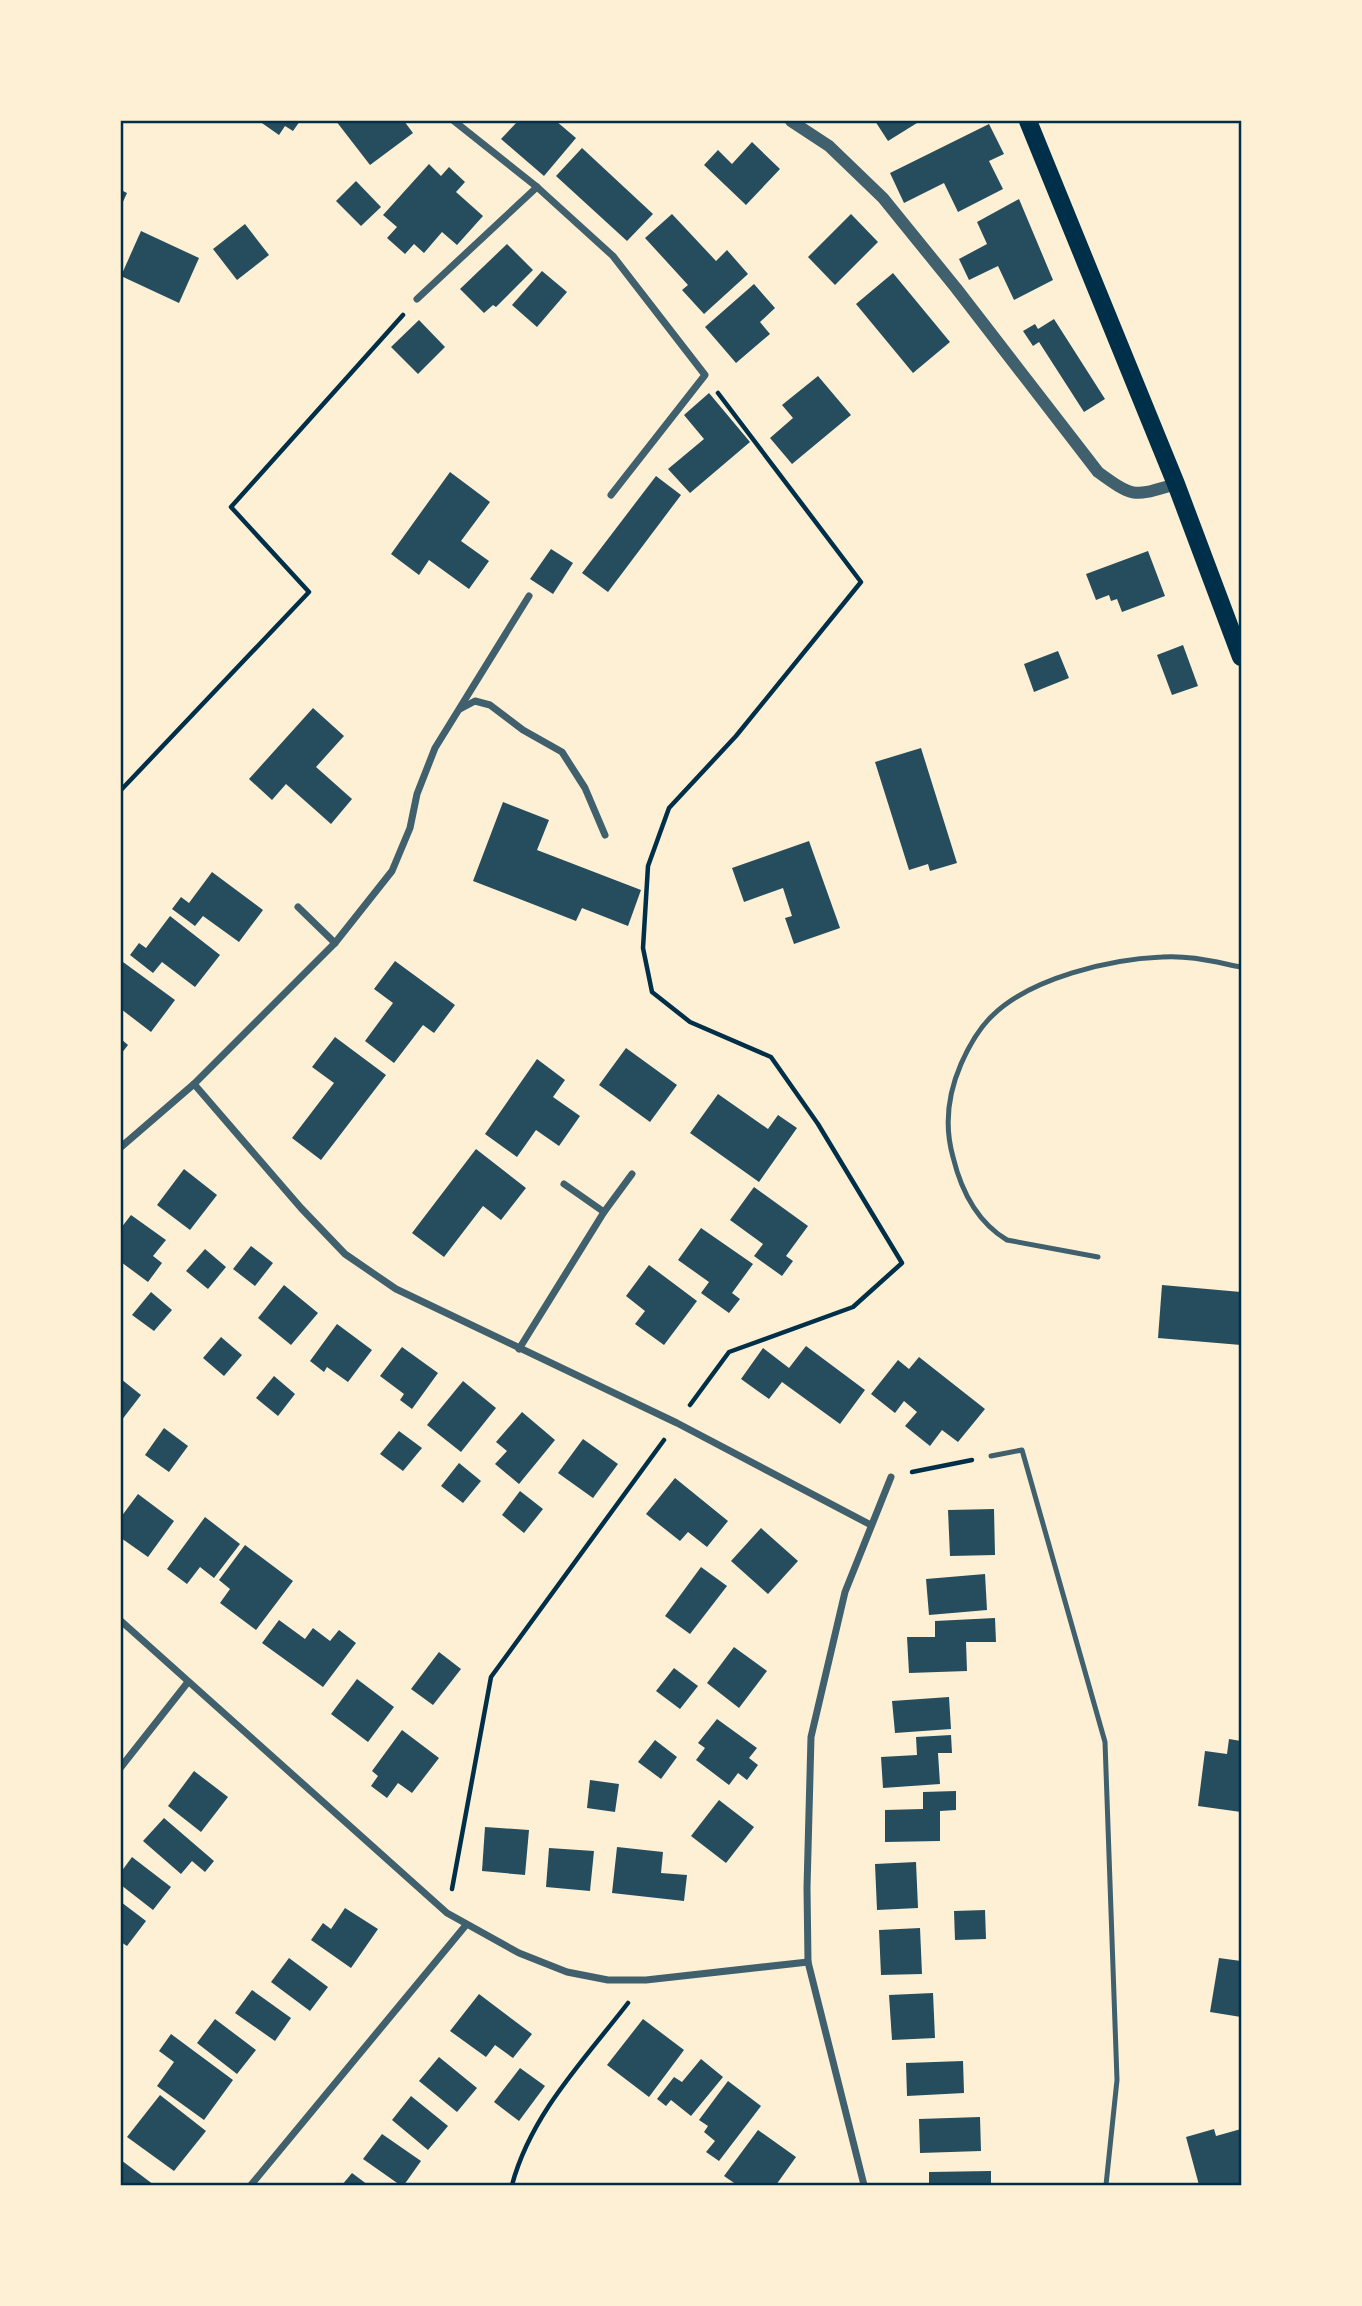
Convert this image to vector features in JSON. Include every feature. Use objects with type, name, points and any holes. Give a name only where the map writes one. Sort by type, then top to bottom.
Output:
[{"type":"main road","points":[[1028,121],[1176,484],[1241,657]]},
{"type":"street","points":[[454,121],[537,187],[613,256],[705,375],[611,495]]},
{"type":"street","points":[[791,121],[829,146],[883,198],[1098,472],[1120,488],[1138,495],[1176,484]]},
{"type":"street","points":[[417,299],[537,187]]},
{"type":"street","points":[[121,1147],[194,1084],[335,943],[392,871],[410,828],[417,794],[435,748],[530,596]]},
{"type":"street","points":[[458,709],[475,701],[490,705],[523,730],[562,752],[585,788],[604,835]]},
{"type":"street","points":[[298,906],[335,943]]},
{"type":"street","points":[[194,1084],[301,1208],[345,1254],[396,1289],[677,1423],[871,1525]]},
{"type":"street","points":[[519,1349],[604,1212],[632,1174]]},
{"type":"street","points":[[564,1184],[604,1212]]},
{"type":"street","points":[[864,2185],[808,1962],[811,1737],[845,1592],[891,1477]]},
{"type":"street","points":[[121,1620],[447,1913],[519,1953],[567,1972],[608,1980],[646,1980],[808,1962]]},
{"type":"street","points":[[121,1767],[188,1682]]},
{"type":"street","points":[[251,2185],[466,1925]]},
{"type":"lane","points":[[1098,1256],[1007,1240],[996,1233],[974,1208],[955,1165],[948,1128],[951,1092],[965,1055],[977,1033],[992,1015],[1012,999],[1038,986],[1097,967],[1163,956],[1241,967]]},
{"type":"lane","points":[[991,1456],[1021,1450],[1105,1741],[1117,2080],[1106,2185]]},
{"type":"path","points":[[121,790],[309,593],[231,507],[417,299]]},
{"type":"path","points":[[447,1913],[491,1677],[729,1352],[853,1307],[902,1263],[818,1124],[771,1057],[690,1022],[652,992],[643,948],[648,866],[670,808],[736,736],[861,582],[705,375]]},
{"type":"path","points":[[891,1477],[991,1456]]},
{"type":"path","points":[[512,2185],[519,2161],[547,2107],[646,1980]]},
{"type":"building","points":[[259,121],[300,121],[293,131],[285,126],[279,135]]},
{"type":"building","points":[[336,121],[404,121],[413,133],[370,165]]},
{"type":"building","points":[[518,121],[556,121],[576,138],[544,176],[501,139]]},
{"type":"building","points":[[875,121],[915,121],[917,123],[888,141]]},
{"type":"building","points":[[989,124],[1004,154],[989,161],[1003,189],[958,212],[944,183],[904,203],[890,173]]},
{"type":"building","points":[[752,142],[780,169],[746,205],[704,165],[718,150],[732,164]]},
{"type":"building","points":[[582,148],[653,214],[627,241],[556,176]]},
{"type":"building","points":[[429,164],[441,176],[449,167],[465,182],[456,192],[483,216],[457,245],[442,232],[424,253],[414,244],[405,254],[387,238],[397,227],[383,215]]},
{"type":"building","points":[[356,181],[381,207],[361,226],[336,201]]},
{"type":"building","points":[[121,190],[127,193],[121,206]]},
{"type":"building","points":[[1019,199],[1053,280],[1014,300],[998,266],[969,280],[959,259],[987,244],[977,222]]},
{"type":"building","points":[[672,214],[716,261],[727,250],[748,274],[704,314],[682,290],[688,285],[645,238]]},
{"type":"building","points":[[851,214],[878,242],[835,285],[808,257]]},
{"type":"building","points":[[245,224],[269,255],[237,280],[213,249]]},
{"type":"building","points":[[141,231],[199,258],[179,303],[121,276]]},
{"type":"building","points":[[507,244],[533,270],[496,307],[493,305],[484,313],[460,289]]},
{"type":"building","points":[[542,271],[567,292],[537,327],[512,305]]},
{"type":"building","points":[[893,273],[950,342],[913,373],[856,304]]},
{"type":"building","points":[[754,284],[775,308],[760,322],[770,334],[736,363],[705,327]]},
{"type":"building","points":[[1054,319],[1105,399],[1084,412],[1039,342],[1033,346],[1023,331],[1035,324],[1038,329]]},
{"type":"building","points":[[419,320],[445,347],[418,374],[391,347]]},
{"type":"building","points":[[818,376],[851,415],[792,464],[770,438],[793,418],[782,405]]},
{"type":"building","points":[[709,393],[750,442],[690,493],[668,469],[704,439],[684,415]]},
{"type":"building","points":[[450,472],[490,502],[461,541],[489,561],[469,589],[429,560],[419,575],[391,554]]},
{"type":"building","points":[[656,476],[681,495],[608,592],[582,573]]},
{"type":"building","points":[[551,549],[573,563],[553,594],[530,579]]},
{"type":"building","points":[[1148,551],[1165,596],[1122,612],[1117,599],[1111,601],[1109,595],[1096,600],[1086,574]]},
{"type":"building","points":[[1183,645],[1198,686],[1172,695],[1157,655]]},
{"type":"building","points":[[1058,651],[1069,678],[1034,692],[1024,664]]},
{"type":"building","points":[[313,708],[344,736],[316,767],[352,799],[331,824],[286,784],[272,800],[249,779]]},
{"type":"building","points":[[921,748],[957,863],[930,871],[928,864],[909,870],[875,762]]},
{"type":"building","points":[[503,802],[549,820],[537,850],[641,890],[628,926],[582,908],[576,921],[473,881]]},
{"type":"building","points":[[809,841],[840,928],[794,944],[785,918],[792,916],[783,888],[744,902],[732,868]]},
{"type":"building","points":[[212,872],[263,910],[239,942],[203,916],[195,926],[172,909],[181,897],[189,903]]},
{"type":"building","points":[[170,916],[220,955],[195,987],[162,962],[153,973],[130,955],[139,943],[146,948]]},
{"type":"building","points":[[395,961],[455,1005],[434,1033],[423,1025],[394,1063],[365,1041],[393,1003],[374,989]]},
{"type":"building","points":[[123,962],[175,1000],[151,1032],[121,1009]]},
{"type":"building","points":[[335,1037],[386,1075],[321,1160],[292,1138],[334,1083],[312,1067]]},
{"type":"building","points":[[121,1039],[128,1045],[121,1054]]},
{"type":"building","points":[[626,1048],[677,1085],[650,1122],[599,1085]]},
{"type":"building","points":[[537,1059],[565,1080],[553,1097],[580,1116],[559,1146],[536,1130],[517,1157],[485,1134]]},
{"type":"building","points":[[718,1094],[768,1129],[778,1115],[797,1128],[759,1182],[690,1133]]},
{"type":"building","points":[[476,1149],[526,1188],[501,1220],[483,1206],[444,1257],[412,1233]]},
{"type":"building","points":[[184,1169],[217,1195],[190,1230],[157,1205]]},
{"type":"building","points":[[754,1187],[808,1226],[786,1256],[793,1261],[782,1276],[754,1256],[763,1244],[730,1220]]},
{"type":"building","points":[[131,1215],[166,1240],[153,1256],[162,1263],[148,1282],[121,1262],[121,1228]]},
{"type":"building","points":[[701,1228],[753,1264],[732,1293],[740,1299],[729,1313],[701,1293],[709,1282],[678,1260]]},
{"type":"building","points":[[251,1246],[273,1263],[255,1286],[233,1269]]},
{"type":"building","points":[[205,1249],[226,1267],[208,1289],[186,1271]]},
{"type":"building","points":[[649,1265],[697,1301],[664,1345],[635,1324],[645,1311],[626,1296]]},
{"type":"building","points":[[284,1285],[318,1313],[291,1345],[258,1318]]},
{"type":"building","points":[[1162,1285],[1241,1292],[1241,1345],[1158,1338]]},
{"type":"building","points":[[151,1292],[172,1310],[154,1331],[132,1315]]},
{"type":"building","points":[[337,1324],[372,1350],[348,1382],[327,1367],[324,1372],[310,1361]]},
{"type":"building","points":[[221,1337],[242,1355],[224,1376],[203,1358]]},
{"type":"building","points":[[806,1346],[865,1390],[840,1424],[782,1382],[769,1399],[741,1379],[763,1348],[789,1368]]},
{"type":"building","points":[[402,1347],[438,1373],[412,1409],[400,1400],[404,1394],[380,1376]]},
{"type":"building","points":[[919,1357],[985,1409],[958,1442],[942,1430],[930,1446],[905,1426],[917,1412],[904,1401],[895,1413],[871,1394],[898,1360],[909,1369]]},
{"type":"building","points":[[274,1376],[295,1394],[278,1416],[256,1398]]},
{"type":"building","points":[[121,1379],[141,1395],[121,1421]]},
{"type":"building","points":[[463,1381],[496,1408],[461,1452],[427,1425]]},
{"type":"building","points":[[522,1412],[555,1440],[519,1484],[495,1464],[507,1451],[496,1442]]},
{"type":"building","points":[[164,1428],[188,1446],[169,1472],[145,1455]]},
{"type":"building","points":[[399,1431],[422,1448],[403,1471],[380,1454]]},
{"type":"building","points":[[583,1439],[618,1464],[593,1498],[558,1473]]},
{"type":"building","points":[[459,1463],[481,1481],[463,1503],[441,1486]]},
{"type":"building","points":[[675,1478],[728,1521],[707,1547],[688,1532],[680,1541],[646,1514]]},
{"type":"building","points":[[520,1491],[543,1509],[524,1533],[502,1515]]},
{"type":"building","points":[[138,1494],[174,1521],[148,1557],[121,1538],[121,1517]]},
{"type":"building","points":[[994,1509],[995,1555],[950,1556],[948,1510]]},
{"type":"building","points":[[205,1517],[240,1544],[214,1578],[200,1567],[187,1584],[167,1569]]},
{"type":"building","points":[[761,1528],[798,1561],[768,1594],[731,1561]]},
{"type":"building","points":[[245,1545],[293,1581],[256,1630],[220,1603],[230,1589],[219,1580]]},
{"type":"building","points":[[701,1567],[727,1586],[690,1634],[665,1616]]},
{"type":"building","points":[[985,1574],[987,1610],[929,1615],[926,1579]]},
{"type":"building","points":[[995,1618],[996,1642],[966,1642],[967,1671],[909,1673],[907,1637],[935,1637],[935,1621]]},
{"type":"building","points":[[279,1620],[305,1639],[313,1628],[330,1641],[339,1630],[356,1643],[323,1687],[262,1643]]},
{"type":"building","points":[[734,1647],[767,1671],[739,1708],[707,1683]]},
{"type":"building","points":[[439,1652],[461,1669],[433,1705],[411,1689]]},
{"type":"building","points":[[674,1668],[698,1686],[680,1709],[656,1691]]},
{"type":"building","points":[[357,1679],[394,1707],[368,1742],[331,1714]]},
{"type":"building","points":[[949,1697],[951,1729],[895,1733],[892,1701]]},
{"type":"building","points":[[717,1719],[757,1748],[749,1758],[758,1765],[747,1780],[738,1773],[729,1785],[696,1760],[705,1748],[698,1743]]},
{"type":"building","points":[[402,1730],[439,1758],[412,1793],[398,1783],[387,1798],[371,1786],[378,1776],[372,1771]]},
{"type":"building","points":[[951,1735],[952,1753],[938,1753],[940,1784],[883,1788],[881,1757],[917,1755],[916,1737]]},
{"type":"building","points":[[1229,1739],[1241,1741],[1241,1812],[1198,1806],[1205,1751],[1227,1754]]},
{"type":"building","points":[[655,1740],[677,1757],[661,1779],[638,1762]]},
{"type":"building","points":[[194,1771],[228,1797],[201,1832],[168,1806]]},
{"type":"building","points":[[590,1780],[619,1784],[615,1812],[587,1808]]},
{"type":"building","points":[[956,1791],[956,1810],[940,1811],[940,1841],[885,1842],[885,1810],[923,1809],[923,1792]]},
{"type":"building","points":[[719,1800],[754,1827],[726,1863],[691,1836]]},
{"type":"building","points":[[164,1818],[214,1861],[205,1872],[192,1861],[181,1874],[143,1841]]},
{"type":"building","points":[[485,1827],[529,1830],[525,1875],[482,1871]]},
{"type":"building","points":[[617,1847],[663,1852],[661,1873],[687,1875],[684,1901],[612,1893]]},
{"type":"building","points":[[549,1848],[594,1851],[590,1891],[546,1887]]},
{"type":"building","points":[[132,1857],[171,1887],[153,1910],[121,1885],[121,1872]]},
{"type":"building","points":[[916,1862],[918,1908],[877,1910],[875,1864]]},
{"type":"building","points":[[121,1902],[146,1921],[127,1946],[121,1942]]},
{"type":"building","points":[[345,1908],[378,1929],[351,1968],[311,1940],[323,1923],[331,1929]]},
{"type":"building","points":[[985,1910],[986,1939],[955,1940],[954,1911]]},
{"type":"building","points":[[920,1928],[922,1974],[881,1975],[879,1930]]},
{"type":"building","points":[[289,1958],[328,1987],[310,2011],[271,1982]]},
{"type":"building","points":[[1219,1958],[1241,1961],[1241,2017],[1210,2012]]},
{"type":"building","points":[[252,1990],[291,2018],[275,2041],[235,2013]]},
{"type":"building","points":[[933,1993],[935,2038],[892,2040],[889,1995]]},
{"type":"building","points":[[479,1994],[532,2034],[513,2058],[495,2045],[486,2057],[450,2031]]},
{"type":"building","points":[[215,2019],[256,2050],[237,2074],[197,2043]]},
{"type":"building","points":[[643,2019],[684,2050],[649,2097],[607,2065]]},
{"type":"building","points":[[171,2034],[233,2080],[204,2120],[157,2086],[174,2062],[159,2051]]},
{"type":"building","points":[[439,2057],[477,2088],[457,2112],[419,2081]]},
{"type":"building","points":[[701,2059],[723,2077],[691,2116],[671,2100],[666,2106],[657,2099],[674,2077],[682,2082]]},
{"type":"building","points":[[963,2061],[964,2093],[907,2096],[906,2063]]},
{"type":"building","points":[[520,2068],[545,2086],[519,2121],[494,2102]]},
{"type":"building","points":[[728,2081],[761,2106],[719,2161],[706,2152],[715,2141],[704,2132],[708,2126],[699,2120]]},
{"type":"building","points":[[160,2095],[206,2131],[174,2171],[127,2137]]},
{"type":"building","points":[[411,2096],[448,2126],[428,2150],[392,2120]]},
{"type":"building","points":[[980,2117],[981,2151],[920,2153],[919,2119]]},
{"type":"building","points":[[1214,2129],[1216,2136],[1241,2129],[1241,2185],[1199,2185],[1186,2137]]},
{"type":"building","points":[[758,2130],[796,2157],[776,2185],[737,2185],[724,2176]]},
{"type":"building","points":[[382,2134],[421,2161],[404,2185],[400,2185],[363,2159]]},
{"type":"building","points":[[121,2160],[154,2185],[121,2185]]},
{"type":"building","points":[[991,2171],[991,2185],[929,2185],[929,2172]]},
{"type":"building","points":[[352,2173],[368,2185],[342,2185]]}]
